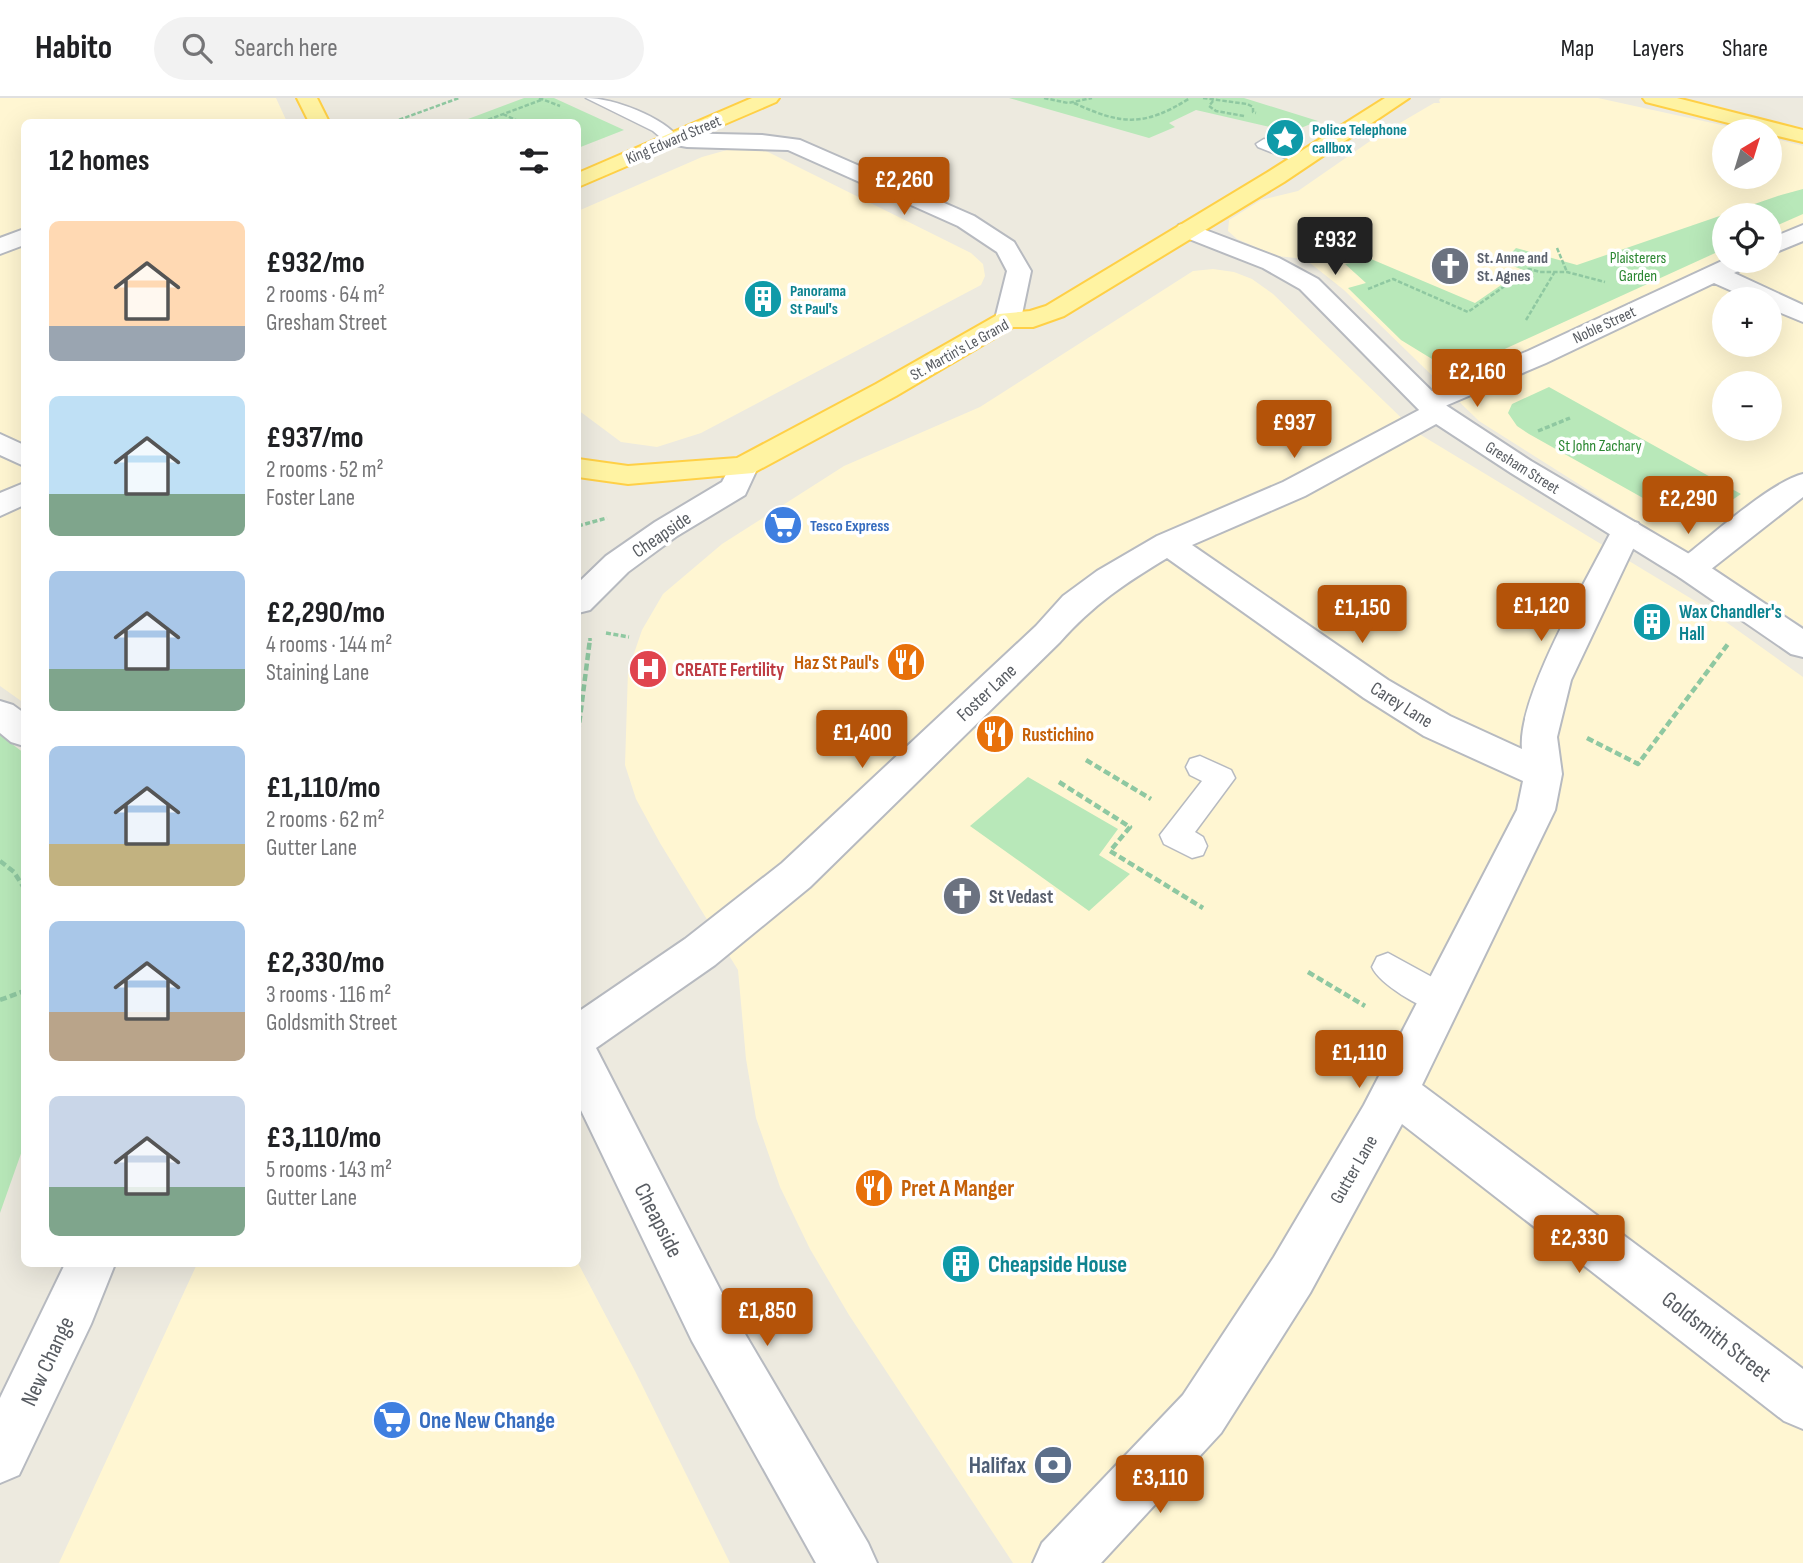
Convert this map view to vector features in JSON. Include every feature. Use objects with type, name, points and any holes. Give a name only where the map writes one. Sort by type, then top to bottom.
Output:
[{"type":"main road","points":[[307,98],[320,119]]},
{"type":"main road","name":"King Edward Street","points":[[581,180],[769,98]]},
{"type":"main road","points":[[1653,98],[1803,136]]},
{"type":"main road","points":[[1703,98],[1803,122]]},
{"type":"main road","name":"St. Martin's Le Grand","points":[[581,468],[628,475],[743,467],[886,390],[1008,319],[1033,318],[1055,311],[1353,128],[1392,99]]},
{"type":"street","points":[[672,139],[693,142],[754,139],[793,144],[966,221],[1006,247],[1017,264],[1019,271],[1008,319]]},
{"type":"street","points":[[0,227],[21,235]]},
{"type":"street","name":"Gresham Street","points":[[1187,230],[1271,263],[1309,284],[1433,407],[1521,467],[1690,569],[1803,645]]},
{"type":"street","points":[[1782,242],[1803,232]]},
{"type":"street","points":[[0,247],[21,237]]},
{"type":"street","points":[[1713,273],[1803,314]]},
{"type":"street","name":"Noble Street","points":[[1433,407],[1713,273]]},
{"type":"street","name":"Foster Lane","points":[[581,1034],[700,951],[796,875],[1048,634],[1075,604],[1108,579],[1168,543],[1294,489],[1433,407]]},
{"type":"street","points":[[0,443],[21,455]]},
{"type":"street","name":"Cheapside","points":[[581,599],[617,565],[666,529],[734,488],[743,467]]},
{"type":"street","points":[[1690,569],[1763,511],[1803,484]]},
{"type":"street","points":[[0,506],[21,494]]},
{"type":"street","name":"Gutter Lane","points":[[1062,1563],[1202,1414],[1292,1275],[1395,1093],[1536,810],[1543,774],[1538,737],[1554,680],[1627,530]]},
{"type":"street","name":"Carey Lane","points":[[1168,543],[1376,689],[1437,726],[1543,774]]},
{"type":"street","points":[[0,714],[21,730]]},
{"type":"street","name":"Cheapside","points":[[581,1064],[710,1323],[848,1563]]},
{"type":"street","name":"Goldsmith Street","points":[[1395,1093],[1435,1119],[1803,1402]]},
{"type":"street","name":"New Change","points":[[0,1456],[73,1306],[89,1267]]},
{"type":"lane","points":[[594,98],[659,128],[672,139]]},
{"type":"lane","points":[[1264,144],[1301,159]]},
{"type":"lane","points":[[1192,846],[1175,835],[1221,778],[1200,767]]},
{"type":"lane","points":[[1388,967],[1440,999]]},
{"type":"path","points":[[401,119],[459,98]]},
{"type":"path","points":[[1044,98],[1074,103],[1098,115],[1138,122],[1151,120],[1190,98]]},
{"type":"path","points":[[1074,103],[1092,98]]},
{"type":"path","points":[[490,119],[542,100]]},
{"type":"path","points":[[1213,101],[1209,106],[1216,111],[1245,116],[1253,112]]},
{"type":"path","points":[[503,114],[514,119]]},
{"type":"path","points":[[1557,248],[1567,272]]},
{"type":"path","points":[[1361,291],[1393,279],[1468,312],[1529,269],[1567,272],[1587,277]]},
{"type":"path","points":[[1522,326],[1553,272]]},
{"type":"path","points":[[1530,434],[1570,418]]},
{"type":"path","points":[[581,525],[611,516]]},
{"type":"path","points":[[581,709],[590,636]]},
{"type":"path","points":[[1583,736],[1638,765],[1730,641]]},
{"type":"path","points":[[1086,760],[1152,800],[1144,809]]},
{"type":"path","points":[[1059,782],[1130,827]]},
{"type":"path","points":[[1137,818],[1110,851],[1203,908]]},
{"type":"path","points":[[0,861],[14,872],[21,883]]},
{"type":"path","points":[[1308,972],[1366,1007]]},
{"type":"path","points":[[0,1000],[21,992]]},
{"type":"shaded area","points":[[0,98],[276,98],[286,119],[21,119],[21,701],[0,686]]},
{"type":"shaded area","points":[[1441,98],[1598,98],[1712,123],[1712,189],[1782,189],[1782,140],[1803,146],[1803,626],[1479,421],[1344,290],[1305,259],[1277,256],[1237,239],[1228,231],[1229,220],[1261,200],[1298,191],[1376,137],[1434,103],[1440,103]]},
{"type":"shaded area","name":"Panorama St Paul's","points":[[727,150],[764,150],[971,253],[983,264],[985,276],[981,285],[701,433],[657,447],[621,442],[581,412],[581,210],[702,157]]},
{"type":"shaded area","points":[[1213,269],[1234,272],[1252,279],[1273,294],[1416,432],[1705,607],[1803,677],[1803,1563],[1013,1563],[849,1315],[810,1249],[780,1187],[756,1118],[746,1059],[738,970],[660,843],[636,799],[625,765],[628,671],[642,630],[663,594],[722,544],[844,466],[980,407],[1193,271]]},
{"type":"shaded area","name":"One New Change","points":[[196,1267],[580,1267],[730,1563],[59,1563]]},
{"type":"green space","points":[[524,98],[554,98],[624,130],[581,147],[581,119],[468,119]]},
{"type":"green space","points":[[1009,98],[1244,98],[1318,121],[1291,132],[1196,110],[1169,123],[1175,127],[1149,138]]},
{"type":"green space","points":[[1803,189],[1803,214],[1782,223],[1782,203],[1758,203]]},
{"type":"green space","name":"Plaisterers Garden","points":[[1712,219],[1712,254],[1472,364],[1432,359],[1401,340],[1348,288],[1366,283],[1345,264],[1371,259],[1475,303],[1523,270],[1503,262],[1516,248],[1577,265]]},
{"type":"green space","name":"St John Zachary","points":[[1549,387],[1741,494],[1707,517],[1659,507],[1517,426],[1508,413],[1512,404]]},
{"type":"green space","points":[[0,735],[21,751],[21,1154],[0,1213]]},
{"type":"green space","points":[[1028,777],[1118,829],[1099,855],[1130,874],[1089,911],[970,826]]},
{"type":"place","name":"Police Telephone callbox","points":[[1285,138]]},
{"type":"place","name":"St. Anne and St. Agnes","points":[[1450,266]]},
{"type":"place","name":"Panorama St Paul's","points":[[763,299]]},
{"type":"place","name":"Tesco Express","points":[[783,525]]},
{"type":"place","name":"Wax Chandler's Hall","points":[[1652,622]]},
{"type":"place","name":"Haz St Paul's","points":[[906,662]]},
{"type":"place","name":"CREATE Fertility","points":[[648,669]]},
{"type":"place","name":"Rustichino","points":[[995,734]]},
{"type":"place","name":"St Vedast","points":[[962,896]]},
{"type":"place","name":"Pret A Manger","points":[[874,1188]]},
{"type":"place","name":"Cheapside House","points":[[961,1264]]},
{"type":"place","name":"One New Change","points":[[392,1420]]},
{"type":"place","name":"Halifax","points":[[1053,1465]]}]
